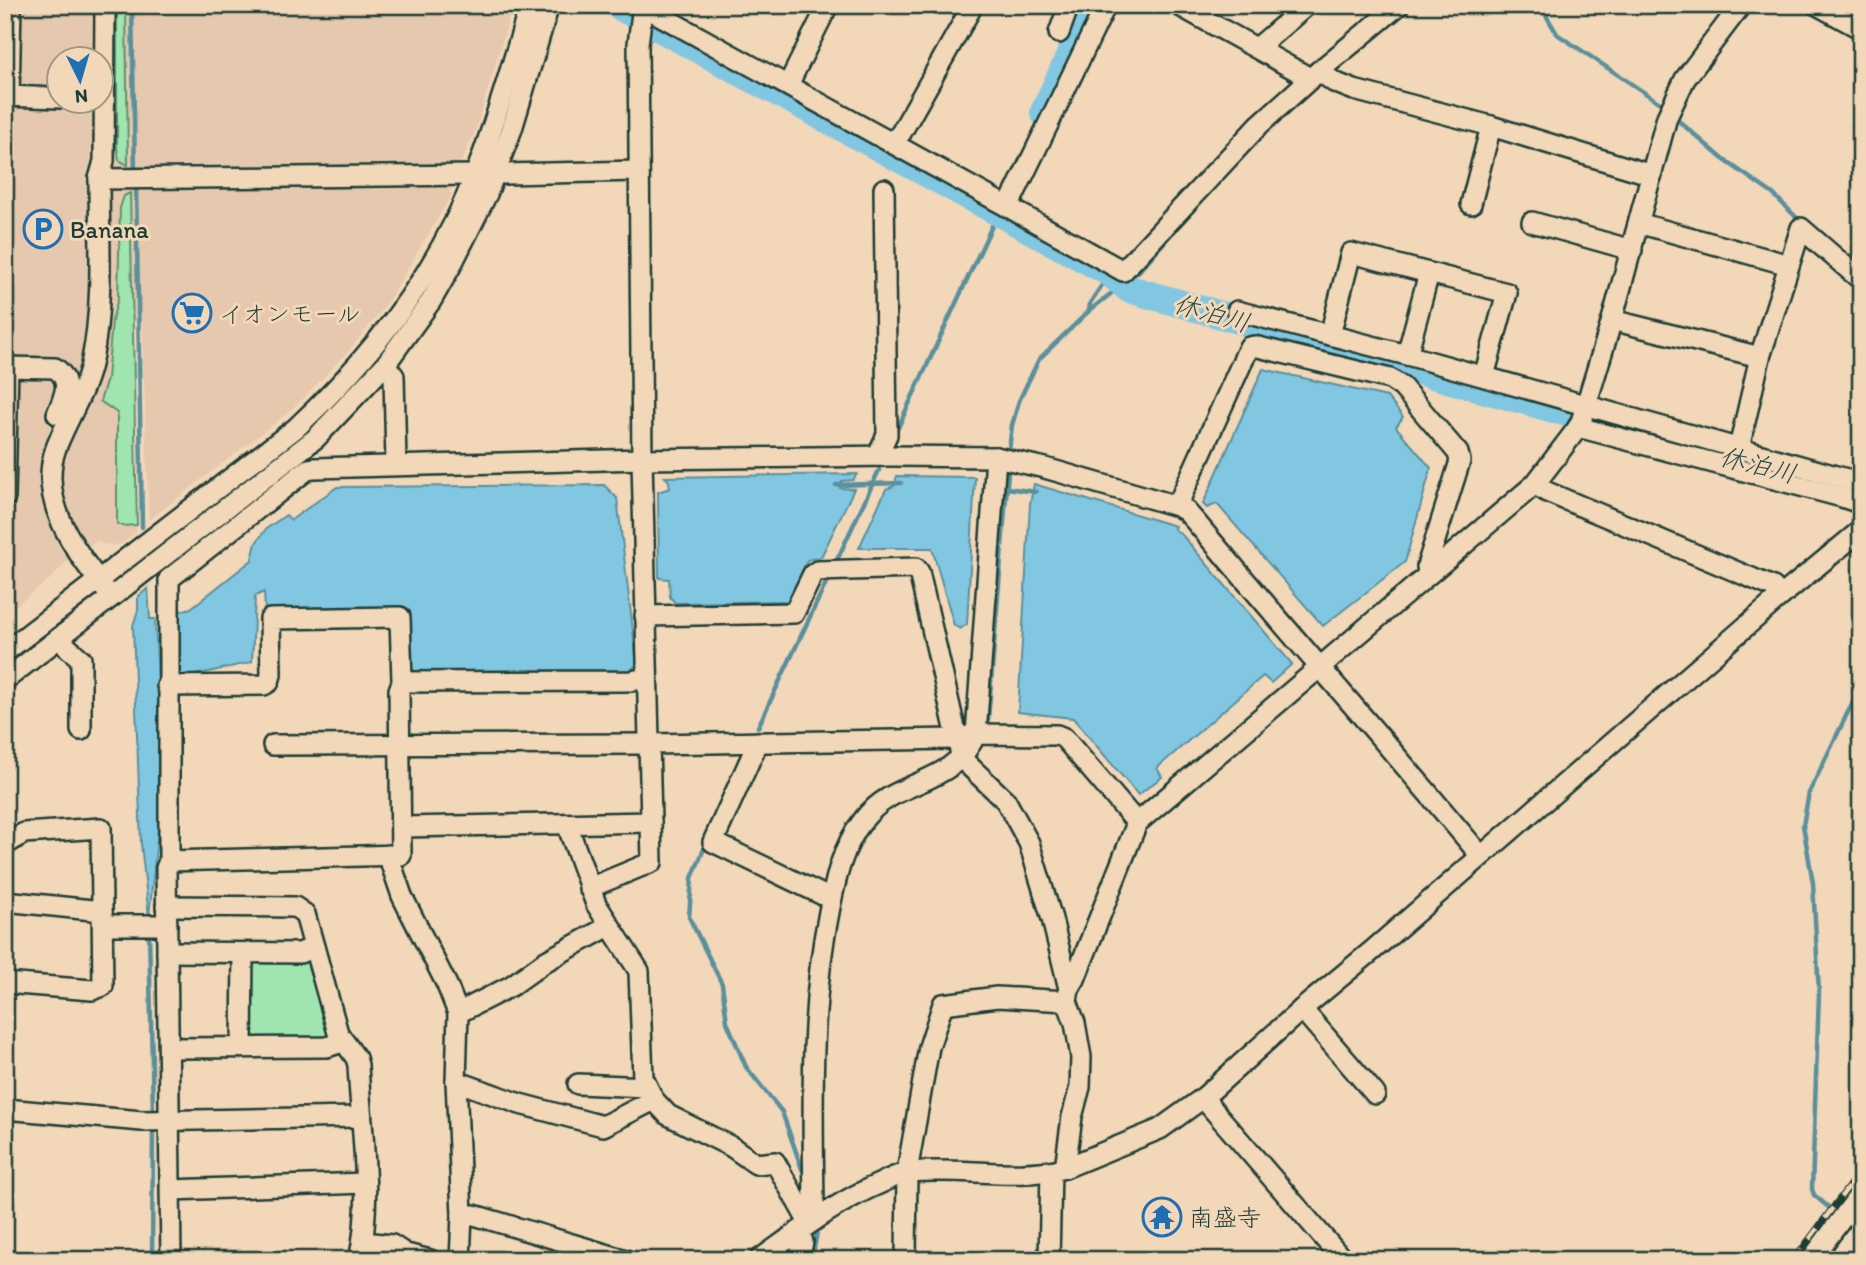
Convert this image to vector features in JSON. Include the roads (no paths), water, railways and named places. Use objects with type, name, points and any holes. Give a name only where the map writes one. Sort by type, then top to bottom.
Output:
[{"type":"street","points":[[11,5],[7,97],[46,98]]},
{"type":"street","points":[[96,46],[97,5]]},
{"type":"street","points":[[104,5],[104,161],[99,179],[98,305],[92,361],[55,452],[52,471],[53,499],[58,516],[75,547],[111,597]]},
{"type":"street","points":[[5,652],[272,449],[339,387],[404,308],[442,246],[475,175],[530,5]]},
{"type":"street","points":[[171,1260],[169,1048],[164,918],[166,868],[169,861],[169,579],[302,461],[316,438],[385,365],[431,301],[451,266],[496,172],[512,129],[549,5]]},
{"type":"street","points":[[892,142],[906,124],[974,5]]},
{"type":"street","points":[[1059,33],[1069,5]]},
{"type":"street","points":[[1008,207],[1107,5]]},
{"type":"street","points":[[1178,5],[1257,48],[1314,75],[1354,90],[1491,126],[1652,175]]},
{"type":"street","points":[[1257,48],[1307,5]]},
{"type":"street","points":[[589,888],[652,862],[642,459],[639,171],[642,12],[788,85],[1123,271],[1259,125],[1314,75],[1399,5]]},
{"type":"street","points":[[1068,995],[1137,823],[1535,484],[1582,417],[1632,250],[1667,117],[1685,79],[1741,5]]},
{"type":"street","points":[[1816,5],[1861,29]]},
{"type":"street","points":[[788,85],[825,6]]},
{"type":"street","points":[[95,116],[94,161],[99,179]]},
{"type":"street","points":[[1471,204],[1491,126]]},
{"type":"street","points":[[496,172],[639,171]]},
{"type":"street","points":[[99,179],[475,175]]},
{"type":"street","points":[[877,456],[887,435],[884,189]]},
{"type":"street","points":[[1532,222],[1632,250]]},
{"type":"street","points":[[1638,223],[1788,265]]},
{"type":"street","points":[[1740,449],[1760,357],[1801,228],[1861,280]]},
{"type":"street","points":[[1331,335],[1351,253],[1507,293],[1483,376]]},
{"type":"street","points":[[1407,355],[1429,273]]},
{"type":"street","points":[[1237,311],[1483,376],[1582,417],[1842,497],[1861,506]]},
{"type":"street","points":[[1612,320],[1760,357]]},
{"type":"street","points":[[1177,506],[1249,347],[1254,345],[1390,379],[1402,387],[1458,453],[1461,461],[1427,566],[1428,573]]},
{"type":"street","points":[[385,365],[394,376],[396,464]]},
{"type":"street","points":[[5,497],[7,367],[55,368],[67,383],[44,443],[52,471]]},
{"type":"street","points":[[1582,417],[1740,449],[1861,484]]},
{"type":"street","points":[[5,680],[155,564],[302,461],[396,464],[877,456],[996,457],[1045,468],[1177,506],[1186,511],[1480,855]]},
{"type":"street","points":[[799,1260],[804,1227],[814,1209],[814,1034],[820,953],[831,899],[844,851],[868,814],[888,799],[952,767],[962,759],[976,734],[996,457]]},
{"type":"street","points":[[1535,484],[1547,492],[1773,587],[1781,596]]},
{"type":"street","points":[[759,1260],[804,1227],[868,1188],[907,1172],[1031,1174],[1058,1170],[1160,1129],[1203,1098],[1480,855],[1861,530]]},
{"type":"street","points":[[645,616],[793,613],[817,571],[916,568],[919,572],[962,759],[1006,801],[1030,843],[1052,919],[1075,1023],[1081,1057],[1080,1087],[1058,1170],[1049,1260]]},
{"type":"street","points":[[167,686],[264,685],[269,682],[270,619],[400,617],[401,855],[169,861]]},
{"type":"street","points":[[61,637],[67,647],[81,659],[81,730]]},
{"type":"street","points":[[402,682],[631,681],[646,678]]},
{"type":"street","points":[[273,745],[649,744],[956,739],[976,734],[1057,735],[1064,738],[1137,823]]},
{"type":"street","points":[[758,742],[713,842],[831,899]]},
{"type":"street","points":[[402,827],[652,822]]},
{"type":"street","points":[[570,824],[570,833],[589,888],[609,926],[627,949],[639,971],[643,1078],[650,1093],[668,1115],[732,1147],[756,1164],[775,1162],[804,1227]]},
{"type":"street","points":[[5,845],[24,834],[101,828],[103,986],[92,990],[5,983]]},
{"type":"street","points":[[388,855],[402,895],[458,1013],[456,1081],[462,1215],[460,1260]]},
{"type":"street","points":[[5,901],[135,925],[164,918],[295,907],[304,914],[342,1042],[356,1058],[358,1065],[365,1184],[362,1251],[392,1245],[406,1254],[430,1260]]},
{"type":"street","points":[[458,1013],[511,986],[546,961],[609,926]]},
{"type":"street","points":[[167,952],[300,953],[314,947]]},
{"type":"street","points":[[242,1048],[243,954]]},
{"type":"street","points":[[906,1260],[907,1172],[929,1047],[943,1004],[997,997],[1068,995]]},
{"type":"street","points":[[1302,1009],[1375,1094]]},
{"type":"street","points":[[169,1048],[327,1047],[342,1042]]},
{"type":"street","points":[[456,1081],[520,1104],[603,1126],[650,1093]]},
{"type":"street","points":[[578,1084],[650,1093]]},
{"type":"street","points":[[1203,1098],[1343,1260]]},
{"type":"street","points":[[5,1109],[142,1121],[360,1117]]},
{"type":"street","points":[[171,1190],[365,1184]]},
{"type":"street","points":[[1811,1260],[1861,1193]]},
{"type":"street","points":[[462,1215],[474,1215],[625,1260]]},
{"type":"water","points":[[1263,369],[1387,397],[1403,417],[1396,427],[1431,468],[1405,562],[1323,626],[1217,504],[1207,508],[1203,504]]},
{"type":"water","points":[[857,474],[853,480],[842,481],[840,488],[854,489],[821,557],[807,560],[789,601],[675,603],[670,597],[669,579],[659,578],[658,492],[670,488],[665,477]]},
{"type":"water","points":[[897,476],[975,477],[967,624],[960,629],[954,625],[932,548],[859,548],[886,489],[894,486]]},
{"type":"water","points":[[1034,484],[1175,526],[1174,529],[1183,536],[1292,664],[1271,683],[1263,676],[1157,768],[1162,777],[1138,795],[1073,718],[1018,712],[1030,504]]},
{"type":"water","points":[[604,485],[617,498],[637,664],[629,672],[418,674],[410,667],[407,610],[265,611],[264,592],[255,596],[252,662],[182,678],[178,672],[178,612],[191,608],[252,560],[256,543],[266,529],[286,515],[291,520],[337,487]]},
{"type":"water","points":[[148,588],[150,619],[155,619],[158,686],[158,828],[149,917],[141,844],[133,626],[138,610],[138,597]]},
{"type":"waterway","points":[[132,5],[135,173]]},
{"type":"waterway","name":"休泊川","points":[[617,5],[1110,273],[1129,289],[1677,444]]},
{"type":"waterway","points":[[1044,112],[1093,5]]},
{"type":"waterway","points":[[1540,5],[1557,34],[1660,103]]},
{"type":"waterway","points":[[1674,117],[1723,159],[1773,194],[1798,219]]},
{"type":"waterway","points":[[136,185],[142,527]]},
{"type":"waterway","points":[[1009,450],[1019,401],[1039,359],[1089,311],[1138,272],[1197,205]]},
{"type":"waterway","points":[[895,434],[998,213]]},
{"type":"waterway","points":[[1848,259],[1861,260]]},
{"type":"waterway","points":[[1089,311],[1090,303],[1110,273]]},
{"type":"waterway","name":"休泊川","points":[[1740,461],[1827,482]]},
{"type":"waterway","points":[[837,560],[879,470]]},
{"type":"waterway","points":[[988,720],[1008,472]]},
{"type":"waterway","points":[[836,485],[901,483]]},
{"type":"waterway","points":[[1000,487],[1036,492]]},
{"type":"waterway","points":[[758,727],[826,583]]},
{"type":"waterway","points":[[1839,1216],[1814,1195],[1812,1189],[1819,993],[1813,883],[1803,825],[1809,793],[1861,685]]},
{"type":"waterway","points":[[706,844],[692,878],[689,917],[722,984],[727,1022],[746,1067],[782,1112],[806,1175]]},
{"type":"waterway","points":[[149,930],[153,1112]]},
{"type":"waterway","points":[[152,1260],[153,1128]]},
{"type":"waterway","points":[[1845,1222],[1861,1235]]},
{"type":"waterway","points":[[812,1260],[818,1226]]},
{"type":"railway","points":[[1794,1260],[1861,1170]]},
{"type":"place","name":"Banana","points":[[43,229]]},
{"type":"place","name":"イオンモール","points":[[192,313]]},
{"type":"place","name":"南盛寺","points":[[1162,1217]]}]
